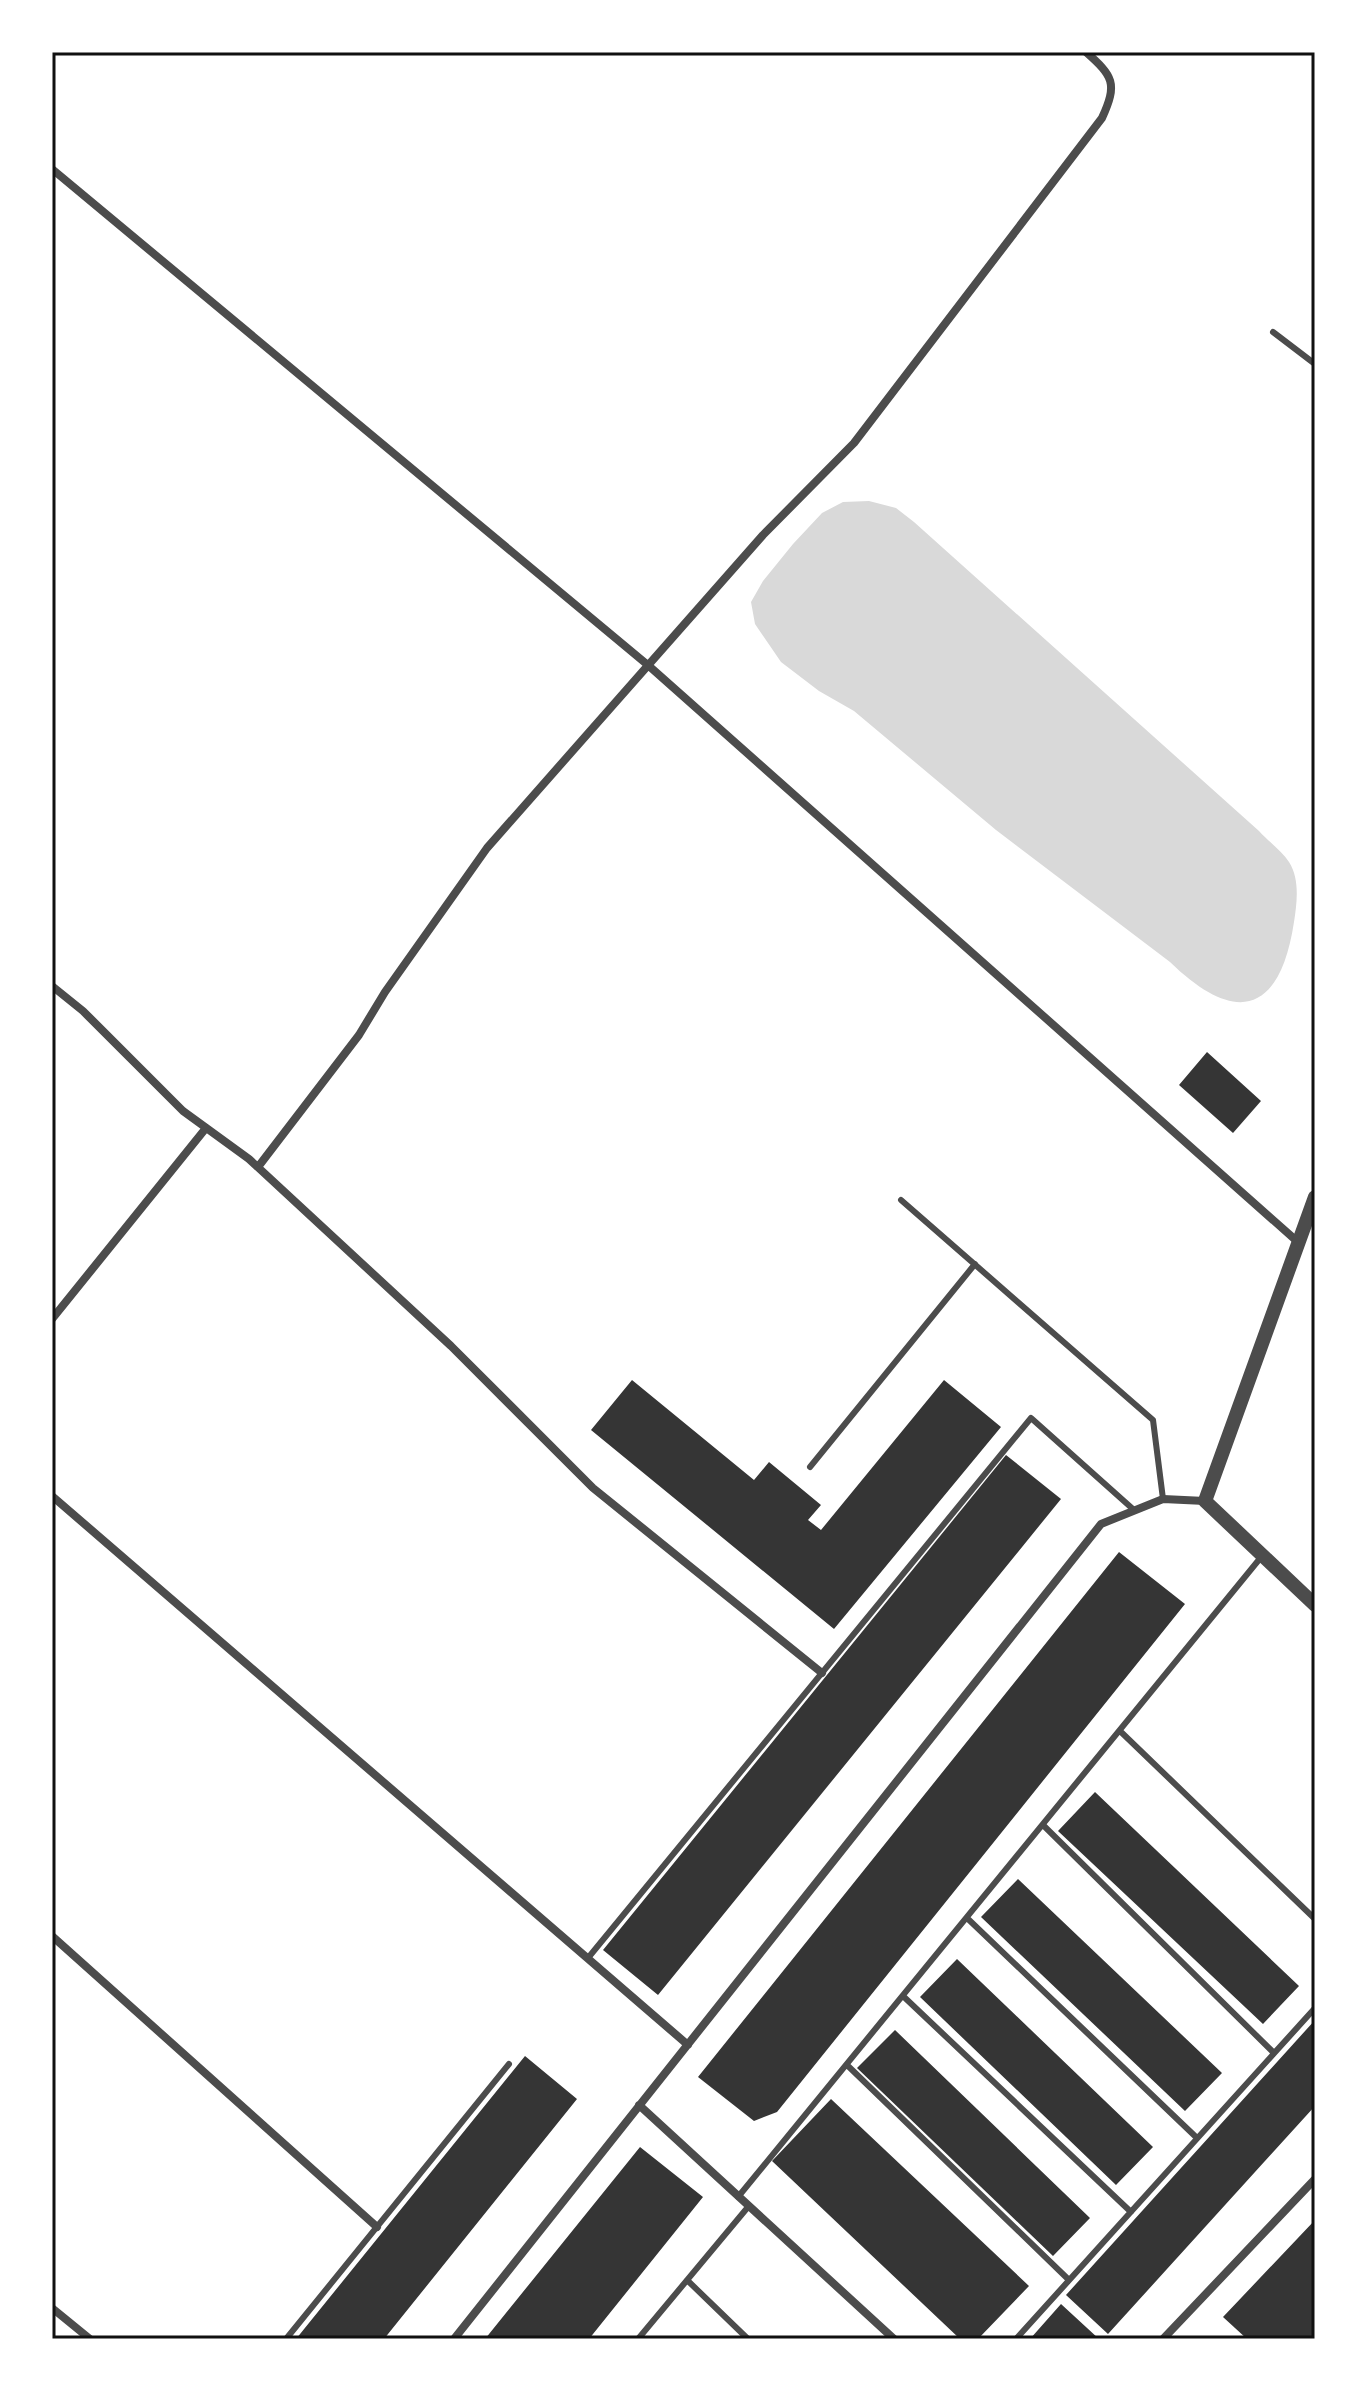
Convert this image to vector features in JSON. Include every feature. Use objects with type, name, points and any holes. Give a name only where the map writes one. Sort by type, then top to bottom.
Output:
[{"type":"street","points":[[258,1167],[359,1035],[385,992],[487,848],[763,535],[854,443],[1102,118],[1113,82],[1106,69],[1086,52]]},
{"type":"street","points":[[52,169],[649,666],[1299,1243]]},
{"type":"street","points":[[52,986],[83,1011],[183,1111],[258,1167],[451,1346],[593,1488],[822,1673]]},
{"type":"street","points":[[52,1319],[206,1128]]},
{"type":"street","points":[[1205,1501],[1315,1197]]},
{"type":"street","points":[[52,1496],[688,2045]]},
{"type":"street","points":[[454,2339],[1101,1524],[1163,1499],[1205,1501],[1315,1605]]},
{"type":"street","points":[[52,1936],[377,2227]]},
{"type":"street","points":[[639,2105],[894,2339]]},
{"type":"street","points":[[1163,2339],[1315,2179]]},
{"type":"street","points":[[52,2308],[90,2339]]},
{"type":"lane","points":[[1273,332],[1315,364]]},
{"type":"lane","points":[[901,1200],[1153,1420],[1163,1499]]},
{"type":"lane","points":[[810,1467],[975,1264]]},
{"type":"lane","points":[[588,1958],[1031,1418],[1134,1510]]},
{"type":"lane","points":[[738,2197],[1263,1556]]},
{"type":"lane","points":[[1120,1731],[1315,1919]]},
{"type":"lane","points":[[1043,1825],[1274,2053]]},
{"type":"lane","points":[[967,1918],[1197,2138]]},
{"type":"lane","points":[[903,1996],[1131,2212]]},
{"type":"lane","points":[[1016,2339],[1315,2008]]},
{"type":"lane","points":[[286,2339],[509,2064]]},
{"type":"lane","points":[[847,2065],[1069,2280]]},
{"type":"lane","points":[[638,2339],[748,2207]]},
{"type":"lane","points":[[687,2280],[748,2339]]},
{"type":"shaded area","points":[[869,501],[896,508],[914,522],[1286,858],[1296,883],[1295,915],[1287,953],[1278,976],[1266,992],[1252,1000],[1235,1002],[1215,996],[1194,982],[996,830],[854,711],[819,691],[781,662],[755,624],[751,602],[763,581],[822,513],[843,502]]},
{"type":"building","points":[[1207,1052],[1261,1101],[1233,1133],[1179,1085]]},
{"type":"building","points":[[632,1380],[754,1480],[769,1462],[821,1505],[808,1520],[821,1530],[944,1380],[1001,1427],[834,1629],[591,1430]]},
{"type":"building","points":[[1006,1455],[1061,1499],[658,1995],[603,1950]]},
{"type":"building","points":[[1119,1552],[1185,1604],[777,2112],[754,2121],[698,2077]]},
{"type":"building","points":[[1095,1792],[1299,1986],[1263,2024],[1058,1831]]},
{"type":"building","points":[[1018,1879],[1222,2073],[1185,2111],[981,1917]]},
{"type":"building","points":[[957,1959],[1153,2147],[1116,2185],[920,1997]]},
{"type":"building","points":[[1315,2020],[1315,2106],[1108,2334],[1066,2295]]},
{"type":"building","points":[[895,2030],[1090,2218],[1053,2256],[857,2068]]},
{"type":"building","points":[[525,2056],[577,2099],[384,2339],[296,2339]]},
{"type":"building","points":[[831,2099],[1029,2286],[978,2339],[960,2339],[772,2161]]},
{"type":"building","points":[[640,2147],[703,2197],[589,2339],[485,2339]]},
{"type":"building","points":[[1315,2220],[1315,2339],[1247,2339],[1223,2317]]},
{"type":"building","points":[[1061,2304],[1099,2339],[1030,2339]]}]
